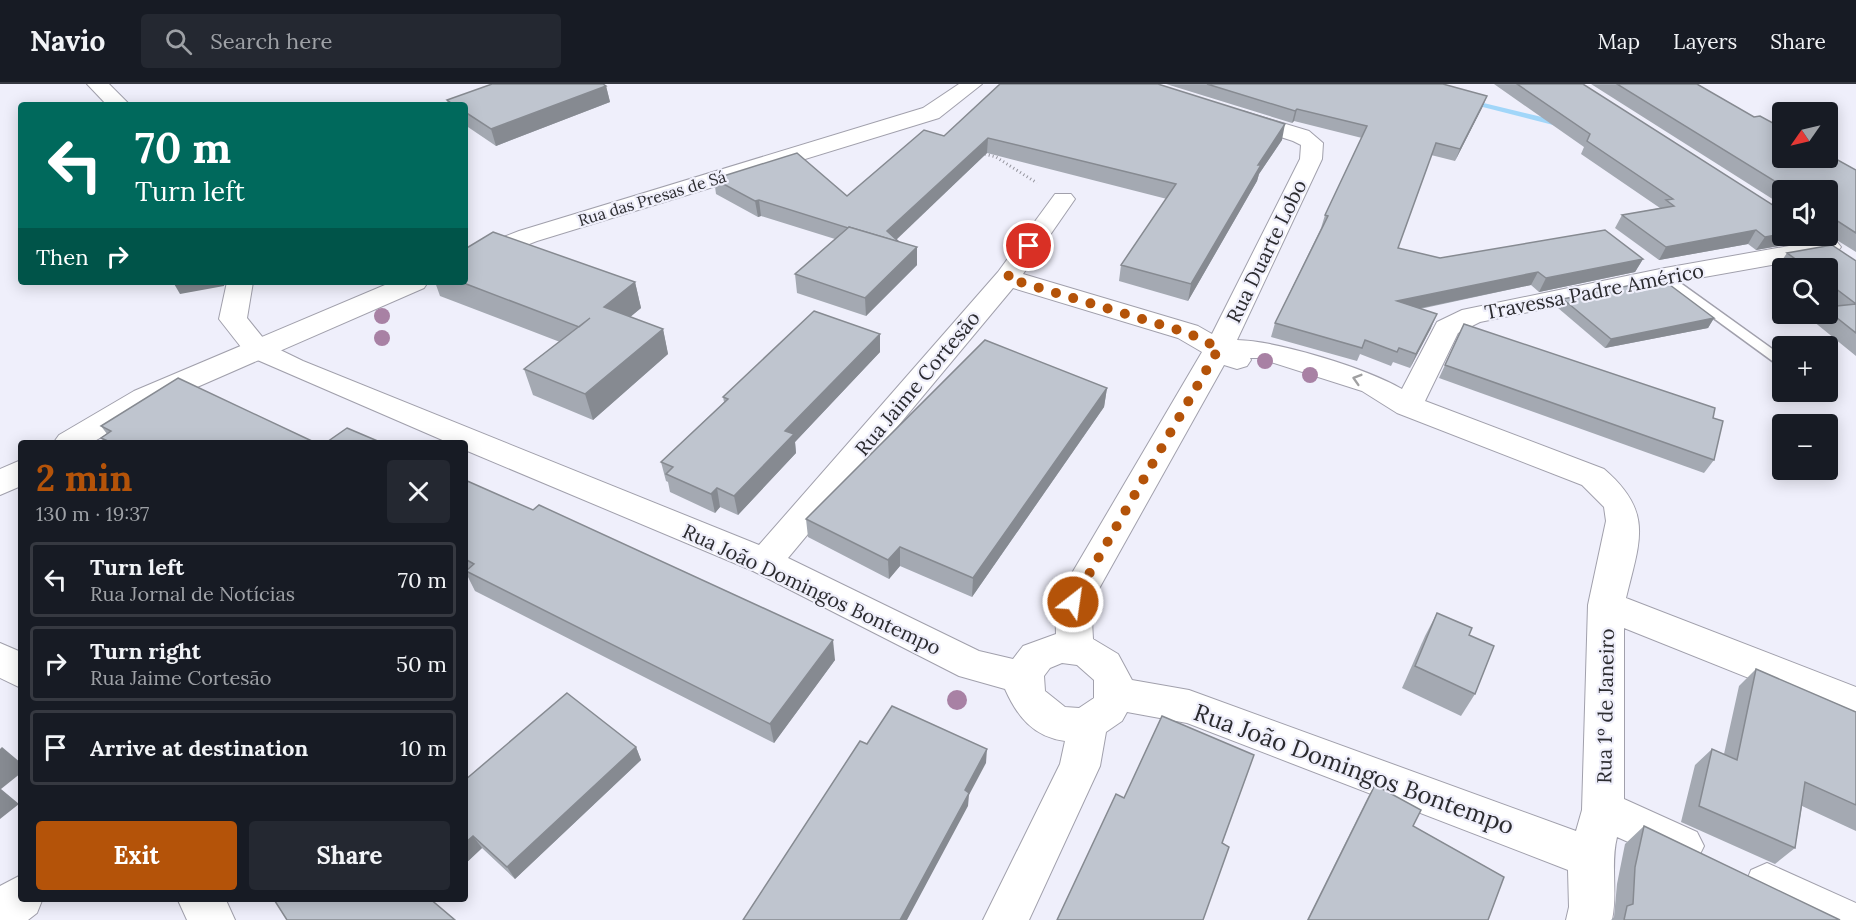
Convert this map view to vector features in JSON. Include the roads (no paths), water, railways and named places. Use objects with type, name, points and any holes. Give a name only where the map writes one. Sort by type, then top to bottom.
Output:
[{"type":"street","points":[[97,84],[115,102]]},
{"type":"street","name":"Rua das Presas de Sá","points":[[468,260],[528,236],[931,113],[972,84]]},
{"type":"street","name":"Rua Duarte Lobo","points":[[1075,649],[1073,602],[1219,348],[1311,159],[1312,143],[1301,136],[1214,108]]},
{"type":"street","name":"Rua Jaime Cortesão","points":[[765,562],[1007,278],[1063,199]]},
{"type":"street","name":"Travessa Padre Américo","points":[[1408,406],[1447,328],[1472,316],[1665,276],[1829,248]]},
{"type":"street","points":[[1007,278],[1188,333],[1219,348],[1248,368],[1367,404],[1408,406]]},
{"type":"street","points":[[239,285],[233,320],[258,350]]},
{"type":"street","points":[[73,440],[145,398],[408,285]]},
{"type":"street","name":"Rua João Domingos Bontempo","points":[[258,350],[293,367],[765,562],[972,665],[1024,677]]},
{"type":"street","name":"Rua 1º de Janeiro","points":[[1408,406],[1593,477],[1612,495],[1622,513],[1615,573],[1606,605],[1603,810],[1590,857],[1592,907],[1589,920]]},
{"type":"street","points":[[0,484],[18,473]]},
{"type":"street","points":[[1606,605],[1856,704]]},
{"type":"street","points":[[1054,649],[1075,649],[1088,653],[1109,670],[1114,681],[1115,693],[1107,711],[1088,723],[1064,723],[1041,714],[1030,703],[1024,690],[1024,677],[1028,666],[1036,657],[1054,649]]},
{"type":"street","points":[[0,658],[18,670]]},
{"type":"street","name":"Rua João Domingos Bontempo","points":[[1115,693],[1189,707],[1590,857]]},
{"type":"street","points":[[1006,920],[1080,766],[1088,723]]},
{"type":"street","points":[[1603,810],[1841,920]]},
{"type":"street","points":[[0,915],[18,900]]},
{"type":"street","points":[[201,902],[212,920]]},
{"type":"lane","points":[[1665,276],[1772,356]]},
{"type":"waterway","points":[[1470,101],[1560,124]]}]
